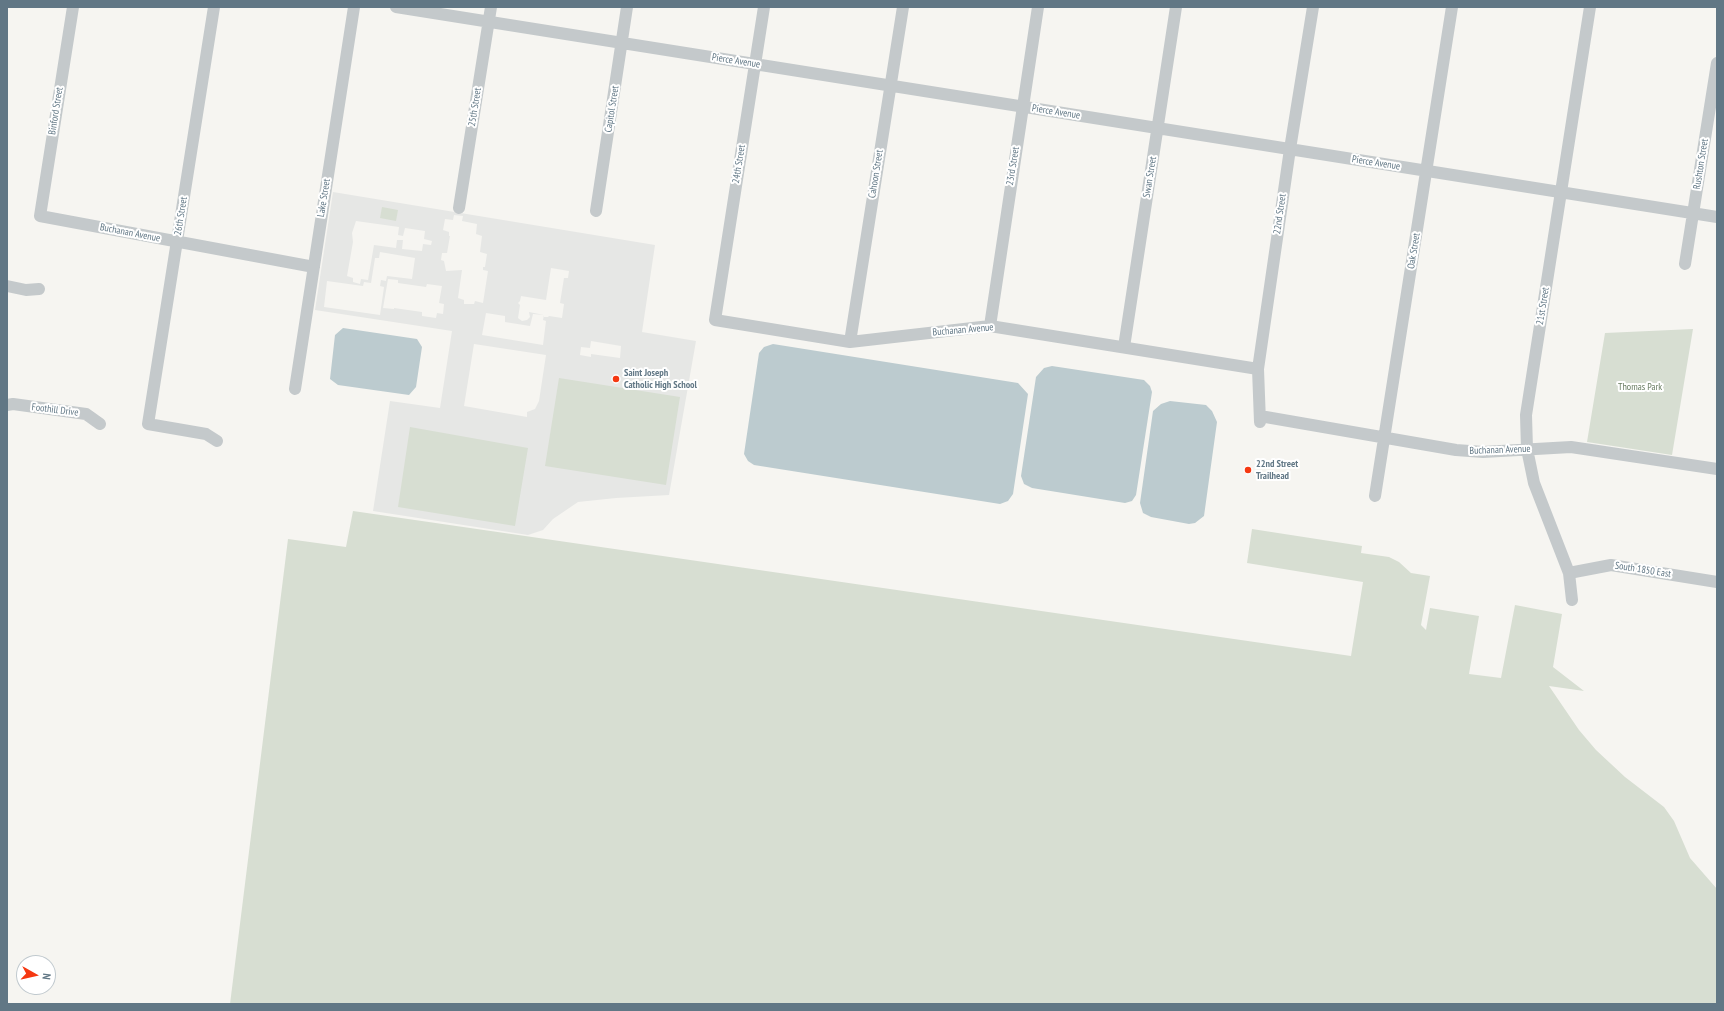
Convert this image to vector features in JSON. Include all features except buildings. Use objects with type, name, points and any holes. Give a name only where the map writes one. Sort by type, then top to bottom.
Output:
[{"type":"street","name":"Binford Street","points":[[40,216],[73,7]]},
{"type":"street","name":"26th Street","points":[[214,7],[148,424],[206,434],[217,441]]},
{"type":"street","name":"Lake Street","points":[[295,389],[354,7]]},
{"type":"street","name":"Pierce Avenue","points":[[396,7],[1717,217]]},
{"type":"street","name":"25th Street","points":[[460,208],[491,7]]},
{"type":"street","name":"Capitol Street","points":[[596,211],[627,7]]},
{"type":"street","name":"24th Street","points":[[715,320],[764,7]]},
{"type":"street","name":"Cahoon Street","points":[[850,342],[903,7]]},
{"type":"street","name":"23rd Street","points":[[990,326],[1038,7]]},
{"type":"street","name":"Swan Street","points":[[1124,348],[1176,7]]},
{"type":"street","name":"22nd Street","points":[[1260,419],[1258,369],[1312,7]]},
{"type":"street","name":"Oak Street","points":[[1376,496],[1452,7]]},
{"type":"street","name":"21st Street","points":[[1572,600],[1569,573],[1534,483],[1527,449],[1526,415],[1590,7]]},
{"type":"street","name":"Rushton Street","points":[[1685,264],[1717,64]]},
{"type":"street","name":"Buchanan Avenue","points":[[40,216],[314,267]]},
{"type":"street","points":[[7,286],[26,290],[39,289]]},
{"type":"street","name":"Buchanan Avenue","points":[[715,320],[850,342],[990,326],[1258,369]]},
{"type":"street","name":"Foothill Drive","points":[[7,405],[12,404],[86,414],[100,424]]},
{"type":"street","name":"Buchanan Avenue","points":[[1260,419],[1456,450],[1483,452],[1571,447],[1717,469]]},
{"type":"street","name":"South 1850 East","points":[[1569,573],[1611,565],[1717,582]]},
{"type":"shaded area","name":"Saint Joseph Catholic High School","points":[[333,192],[655,245],[642,332],[696,341],[669,495],[578,502],[553,519],[543,530],[528,535],[373,511],[390,401],[440,408],[452,331],[315,310]],"holes":[[[454,215],[463,216],[462,221],[477,224],[476,234],[482,236],[480,252],[487,254],[485,267],[483,267],[483,270],[488,271],[483,303],[475,301],[474,304],[464,304],[464,300],[458,298],[462,270],[446,271],[444,261],[441,260],[442,253],[447,253],[450,236],[449,232],[443,230],[445,219],[453,220]],[[356,221],[399,227],[398,235],[403,236],[405,228],[425,231],[424,239],[432,241],[431,245],[423,244],[422,251],[402,249],[403,240],[397,240],[396,248],[374,245],[368,280],[361,279],[360,284],[353,282],[353,278],[347,276],[353,242],[352,233]],[[380,252],[415,258],[412,279],[387,276],[386,281],[381,280],[380,286],[384,287],[380,315],[324,307],[327,281],[363,286],[364,282],[371,283],[375,258],[379,258]],[[551,268],[569,271],[568,278],[564,278],[560,303],[564,304],[562,318],[549,316],[544,317],[544,315],[529,312],[530,317],[527,320],[522,321],[518,318],[520,305],[518,303],[521,296],[546,300]],[[388,279],[398,280],[398,283],[426,287],[427,284],[442,286],[439,303],[444,304],[443,314],[437,313],[436,318],[422,316],[422,312],[383,308]],[[486,313],[505,316],[505,322],[530,326],[533,314],[544,315],[543,320],[546,321],[543,345],[482,335]],[[591,341],[621,346],[620,358],[591,354],[591,357],[580,355],[581,347],[590,348]],[[474,344],[546,355],[539,401],[535,409],[527,412],[527,417],[464,406]]]},
{"type":"shaded area","points":[[343,328],[417,339],[422,347],[416,387],[409,395],[338,385],[330,379],[335,335]]},
{"type":"shaded area","points":[[773,344],[1018,383],[1028,394],[1013,494],[1008,501],[1000,504],[754,465],[748,461],[744,454],[759,353],[764,347]]},
{"type":"shaded area","points":[[1052,366],[1144,380],[1150,386],[1152,392],[1136,495],[1132,501],[1125,503],[1032,488],[1024,484],[1021,476],[1036,377],[1044,368]]},
{"type":"shaded area","points":[[1170,401],[1206,405],[1212,411],[1217,422],[1204,516],[1195,523],[1189,524],[1151,517],[1143,513],[1140,503],[1153,411],[1161,404]]},
{"type":"green space","points":[[382,207],[398,210],[396,221],[380,218]]},
{"type":"green space","name":"Thomas Park","points":[[1693,329],[1672,455],[1587,442],[1605,333]]},
{"type":"green space","points":[[559,378],[680,397],[666,485],[545,466]]},
{"type":"green space","points":[[410,427],[528,448],[515,526],[398,507]]},
{"type":"green space","points":[[353,511],[1351,656],[1363,582],[1247,563],[1252,529],[1362,546],[1361,553],[1389,557],[1399,562],[1411,573],[1430,576],[1421,625],[1426,630],[1430,608],[1479,616],[1469,674],[1501,678],[1515,605],[1562,614],[1553,667],[1584,691],[1549,686],[1579,730],[1596,750],[1625,777],[1664,807],[1674,821],[1690,858],[1717,889],[1717,1004],[230,1004],[288,539],[346,547]]},
{"type":"place","name":"Saint Joseph Catholic High School","points":[[616,379]]},
{"type":"place","name":"22nd Street Trailhead","points":[[1248,470]]}]
